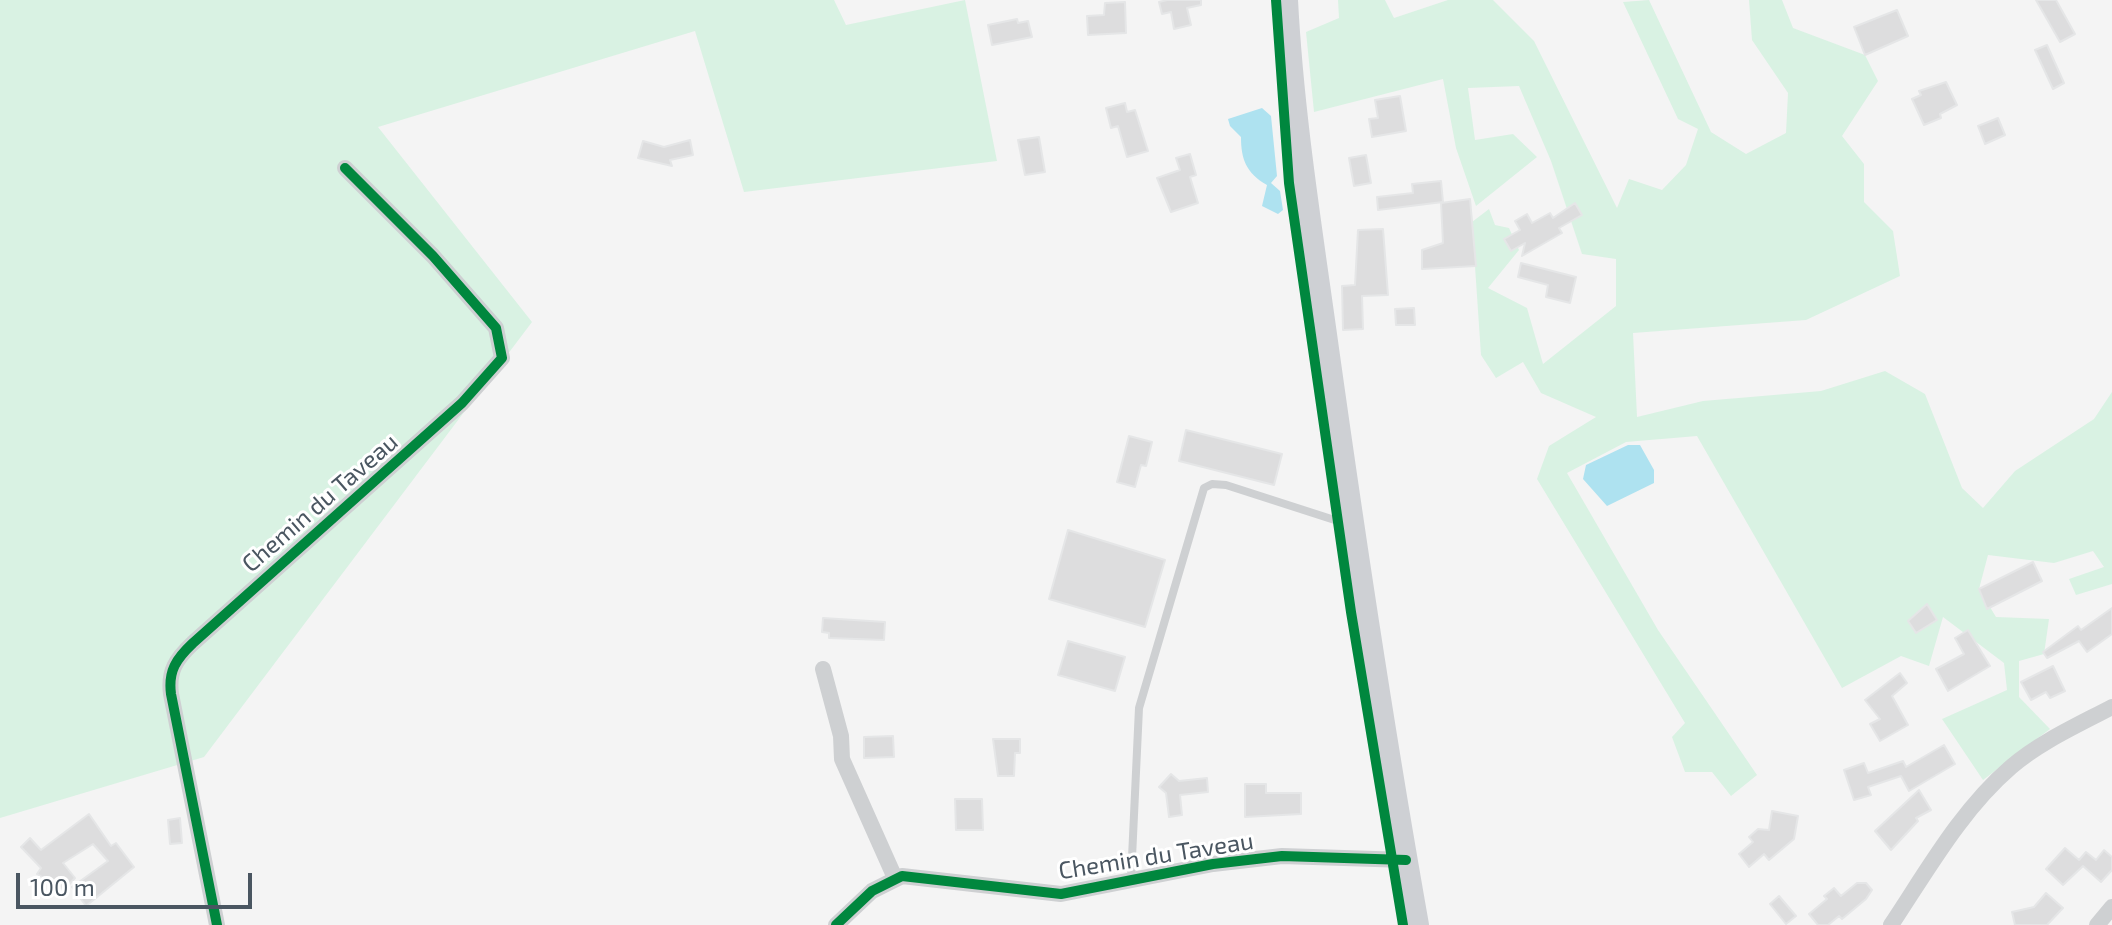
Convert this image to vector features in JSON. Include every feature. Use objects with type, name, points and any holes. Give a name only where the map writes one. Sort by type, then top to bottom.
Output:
[{"type":"main road","points":[[1286,0],[1289,58],[1308,219],[1351,526],[1417,925]]},
{"type":"street","name":"Chemin du Taveau","points":[[217,925],[170,686],[172,667],[193,643],[462,403],[502,358],[496,328],[423,245],[345,168]]},
{"type":"street","points":[[823,669],[841,736],[842,759],[895,878],[872,891],[836,925]]},
{"type":"street","points":[[1891,925],[1971,808],[2011,766],[2051,739],[2112,707]]},
{"type":"street","name":"Chemin du Taveau","points":[[895,878],[942,878],[1061,894],[1131,879],[1282,856],[1406,860]]},
{"type":"street","points":[[2097,925],[2112,907]]},
{"type":"lane","points":[[1131,879],[1139,708],[1204,488],[1212,484],[1226,485],[1351,526]]},
{"type":"green space","points":[[0,0],[834,0],[846,25],[965,0],[997,161],[744,192],[695,31],[378,127],[532,322],[204,757],[0,818]]},
{"type":"green space","points":[[1338,0],[1385,0],[1394,18],[1448,0],[1493,0],[1534,41],[1617,208],[1629,179],[1662,190],[1686,165],[1698,129],[1678,119],[1623,2],[1649,0],[1711,132],[1746,154],[1786,133],[1788,93],[1752,40],[1749,0],[1782,0],[1793,28],[1865,55],[1878,81],[1842,136],[1864,164],[1864,202],[1893,231],[1900,276],[1806,320],[1633,333],[1637,417],[1703,401],[1821,391],[1885,371],[1925,394],[1962,488],[1983,508],[2015,471],[2094,419],[2112,392],[2112,584],[2076,595],[2069,579],[2104,567],[2093,551],[2054,563],[1988,555],[1979,589],[1996,617],[2049,619],[2044,654],[2019,661],[2019,697],[2050,729],[1983,780],[1942,719],[2007,690],[2004,663],[1943,617],[1929,666],[1901,656],[1842,688],[1697,436],[1626,442],[1567,473],[1658,630],[1757,775],[1731,796],[1712,772],[1685,772],[1672,737],[1685,723],[1537,479],[1549,446],[1596,417],[1541,393],[1523,362],[1496,378],[1481,355],[1472,222],[1489,209],[1495,225],[1509,228],[1519,250],[1488,288],[1527,308],[1543,364],[1616,306],[1616,259],[1582,254],[1551,161],[1519,86],[1468,88],[1475,140],[1513,134],[1537,157],[1476,206],[1456,148],[1443,79],[1314,112],[1306,32],[1339,18]]},
{"type":"water","points":[[1262,108],[1271,116],[1277,176],[1271,183],[1280,191],[1283,210],[1278,214],[1262,206],[1267,185],[1254,176],[1246,165],[1241,137],[1230,126],[1228,119]]},
{"type":"water","points":[[1628,445],[1640,445],[1654,470],[1654,483],[1607,506],[1583,479],[1586,465]]},
{"type":"building","points":[[1201,0],[1201,5],[1187,8],[1191,25],[1174,29],[1171,12],[1162,14],[1159,2]]},
{"type":"building","points":[[2036,0],[2056,0],[2075,34],[2060,42]]},
{"type":"building","points":[[1125,2],[1126,33],[1088,35],[1087,16],[1104,15],[1105,3]]},
{"type":"building","points":[[1897,10],[1908,36],[1865,55],[1854,27]]},
{"type":"building","points":[[1017,19],[1018,23],[1028,21],[1032,37],[992,45],[988,25]]},
{"type":"building","points":[[2047,45],[2064,83],[2053,89],[2035,50]]},
{"type":"building","points":[[1946,82],[1957,105],[1940,114],[1941,118],[1924,125],[1912,99],[1921,95],[1919,91]]},
{"type":"building","points":[[1400,96],[1406,131],[1372,137],[1369,119],[1378,118],[1375,100]]},
{"type":"building","points":[[1125,103],[1127,112],[1135,110],[1148,151],[1127,157],[1118,126],[1111,128],[1106,108]]},
{"type":"building","points":[[1998,118],[2005,135],[1985,144],[1978,126]]},
{"type":"building","points":[[1039,137],[1045,172],[1025,175],[1018,140]]},
{"type":"building","points":[[690,140],[693,155],[670,160],[672,166],[638,158],[643,141],[664,147]]},
{"type":"building","points":[[1190,154],[1196,175],[1190,177],[1198,203],[1171,212],[1157,178],[1180,170],[1176,158]]},
{"type":"building","points":[[1366,155],[1371,183],[1354,186],[1349,158]]},
{"type":"building","points":[[1441,181],[1443,202],[1378,210],[1377,197],[1413,193],[1412,184]]},
{"type":"building","points":[[1470,199],[1476,266],[1422,269],[1422,250],[1443,243],[1441,203]]},
{"type":"building","points":[[1575,203],[1582,215],[1559,228],[1562,233],[1522,256],[1525,243],[1511,251],[1504,239],[1520,230],[1515,221],[1527,214],[1532,223],[1550,213],[1553,218]]},
{"type":"building","points":[[1383,229],[1388,295],[1362,296],[1363,329],[1343,330],[1342,286],[1355,285],[1358,230]]},
{"type":"building","points":[[1521,263],[1576,277],[1570,303],[1546,297],[1548,285],[1518,277]]},
{"type":"building","points":[[1414,308],[1415,325],[1396,325],[1395,309]]},
{"type":"building","points":[[1186,430],[1282,454],[1274,485],[1179,461]]},
{"type":"building","points":[[1129,436],[1152,442],[1146,466],[1141,465],[1135,487],[1117,482]]},
{"type":"building","points":[[1068,530],[1165,560],[1145,627],[1049,599]]},
{"type":"building","points":[[2033,562],[2042,581],[1987,609],[1979,589]]},
{"type":"building","points":[[1927,604],[1937,620],[1916,633],[1908,621]]},
{"type":"building","points":[[2112,608],[2112,634],[2087,652],[2079,641],[2047,658],[2043,652],[2078,626],[2081,630]]},
{"type":"building","points":[[823,618],[885,622],[884,640],[829,638],[829,633],[822,632]]},
{"type":"building","points":[[1968,630],[1990,666],[1948,691],[1936,669],[1964,654],[1955,638]]},
{"type":"building","points":[[1068,641],[1125,657],[1115,691],[1058,675]]},
{"type":"building","points":[[2053,666],[2065,691],[2050,698],[2046,692],[2031,700],[2021,682]]},
{"type":"building","points":[[1900,673],[1907,683],[1892,696],[1908,725],[1880,741],[1870,724],[1880,719],[1865,700]]},
{"type":"building","points":[[893,736],[894,757],[864,758],[864,737]]},
{"type":"building","points":[[993,739],[1020,739],[1020,753],[1015,753],[1014,776],[998,776]]},
{"type":"building","points":[[1944,745],[1955,764],[1909,791],[1901,776],[1868,787],[1871,795],[1854,800],[1844,770],[1864,763],[1868,773],[1903,761],[1906,767]]},
{"type":"building","points":[[1171,774],[1179,781],[1207,778],[1208,792],[1180,795],[1182,815],[1169,817],[1166,793],[1159,787]]},
{"type":"building","points":[[1245,784],[1266,784],[1266,793],[1301,793],[1301,814],[1245,817]]},
{"type":"building","points":[[1919,790],[1931,810],[1916,818],[1918,821],[1891,850],[1875,831]]},
{"type":"building","points":[[955,799],[982,799],[983,830],[956,830]]},
{"type":"building","points":[[1772,811],[1798,816],[1794,839],[1769,860],[1764,854],[1749,867],[1739,854],[1753,842],[1749,837],[1758,829],[1769,830]]},
{"type":"building","points":[[89,814],[111,846],[116,843],[134,867],[86,906],[72,887],[108,861],[93,844],[63,863],[75,878],[64,890],[37,874],[41,868],[21,847],[30,838],[41,850]]},
{"type":"building","points":[[180,818],[182,843],[170,844],[168,820]]},
{"type":"building","points":[[2065,848],[2079,860],[2086,852],[2096,860],[2104,850],[2112,857],[2112,870],[2101,882],[2083,866],[2063,885],[2046,869]]},
{"type":"building","points":[[1857,883],[1866,883],[1872,890],[1866,899],[1842,919],[1839,916],[1828,925],[1818,925],[1809,914],[1827,899],[1824,896],[1834,888],[1841,896]]},
{"type":"building","points":[[2046,893],[2063,908],[2047,925],[2015,925],[2012,912],[2034,907]]},
{"type":"building","points":[[1779,896],[1796,916],[1786,924],[1770,904]]},
{"type":"cycle path","points":[[1276,0],[1289,183],[1351,612],[1403,925]]},
{"type":"cycle path","points":[[217,925],[171,694],[174,666],[193,643],[462,403],[502,358],[496,328],[433,256],[345,168]]},
{"type":"cycle path","points":[[836,925],[872,891],[902,876],[1061,894],[1213,864],[1282,856],[1406,860]]}]
